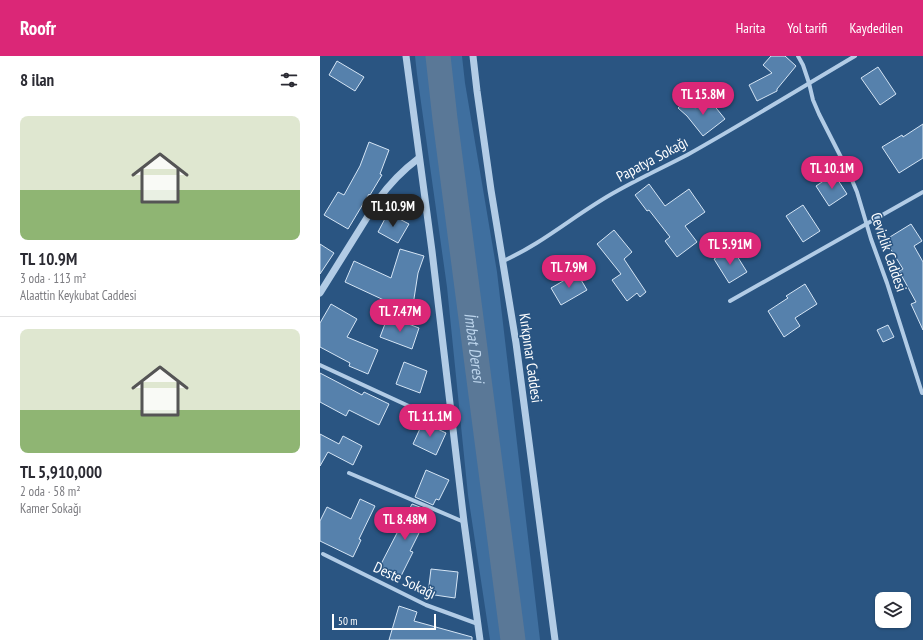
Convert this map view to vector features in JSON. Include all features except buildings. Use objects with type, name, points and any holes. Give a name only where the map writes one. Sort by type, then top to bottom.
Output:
[{"type":"street","points":[[406,56],[432,251],[464,522],[480,640]]},
{"type":"street","name":"Kırkpınar Caddesi","points":[[473,56],[489,175],[516,343],[555,640]]},
{"type":"street","name":"Cevizlik Caddesi","points":[[798,56],[803,65],[813,100],[819,114],[857,192],[866,224],[887,283],[922,394]]},
{"type":"street","name":"Papatya Sokağı","points":[[503,261],[532,246],[616,191],[686,155],[855,56]]},
{"type":"street","points":[[320,293],[386,188],[405,169],[419,158]]},
{"type":"street","points":[[730,301],[923,192]]},
{"type":"street","points":[[320,365],[453,426]]},
{"type":"street","points":[[349,473],[464,522]]},
{"type":"street","name":"Deste Sokağı","points":[[323,554],[426,605],[478,624]]},
{"type":"shaded area","points":[[415,56],[462,56],[465,83],[497,272],[540,640],[490,640],[468,495],[447,287]]},
{"type":"waterway","name":"İmbat Deresi","points":[[438,56],[513,640]]}]
